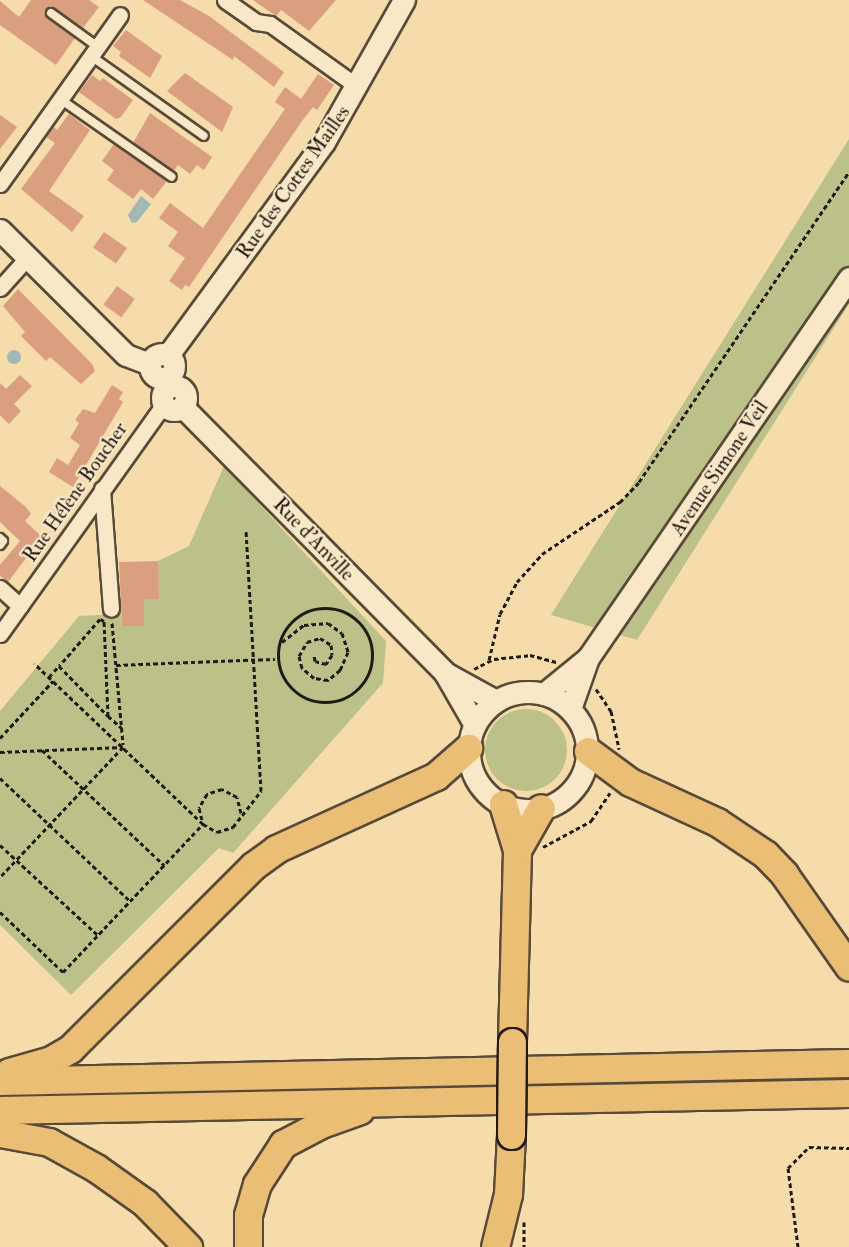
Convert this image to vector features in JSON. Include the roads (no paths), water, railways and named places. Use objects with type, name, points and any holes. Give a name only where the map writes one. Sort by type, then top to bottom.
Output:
[{"type":"highway","points":[[0,1074],[51,1060],[70,1049],[253,866],[276,849],[436,776],[472,737]]},
{"type":"highway","points":[[588,751],[630,782],[717,822],[765,854],[784,874],[849,967]]},
{"type":"highway","points":[[495,1247],[508,1194],[517,850],[503,804]]},
{"type":"highway","points":[[517,850],[541,808]]},
{"type":"highway","points":[[0,1081],[849,1063]]},
{"type":"highway","points":[[0,1110],[849,1093]]},
{"type":"highway","points":[[248,1247],[248,1215],[257,1184],[283,1144],[321,1124],[383,1102]]},
{"type":"highway","points":[[0,1133],[49,1142],[96,1168],[145,1203],[188,1247]]},
{"type":"highway","points":[[478,1247],[510,1145]]},
{"type":"street","points":[[225,0],[256,22],[270,24],[358,87]]},
{"type":"street","name":"Rue des Cottes Mailles","points":[[164,382],[324,142],[358,87],[404,0]]},
{"type":"street","points":[[0,184],[120,15]]},
{"type":"street","name":"Rue d'Anville","points":[[0,230],[118,348],[164,382],[445,673],[496,701]]},
{"type":"street","points":[[0,288],[26,258]]},
{"type":"street","name":"Avenue Simone Veil","points":[[570,709],[588,658],[849,278]]},
{"type":"street","name":"Rue Hélène Boucher","points":[[0,634],[102,489],[164,382]]},
{"type":"street","points":[[102,489],[111,609]]},
{"type":"street","points":[[0,588],[20,606]]},
{"type":"street","name":"Avenue Simone Veil","points":[[544,694],[588,658]]},
{"type":"street","name":"Rue d'Anville","points":[[445,673],[472,737]]},
{"type":"street","points":[[511,694],[544,694],[570,709],[581,725],[588,751],[583,771],[572,790],[541,808],[522,809],[503,804],[479,783],[472,737],[496,701],[511,694]]},
{"type":"lane","points":[[51,13],[94,51],[204,136]]},
{"type":"lane","points":[[60,99],[172,177]]},
{"type":"lane","points":[[0,538],[3,541],[0,545]]},
{"type":"water","points":[[141,196],[151,204],[137,222],[132,223],[128,215]]},
{"type":"water","points":[[11,350],[17,350],[21,357],[17,364],[11,364],[7,360],[7,354]]}]
